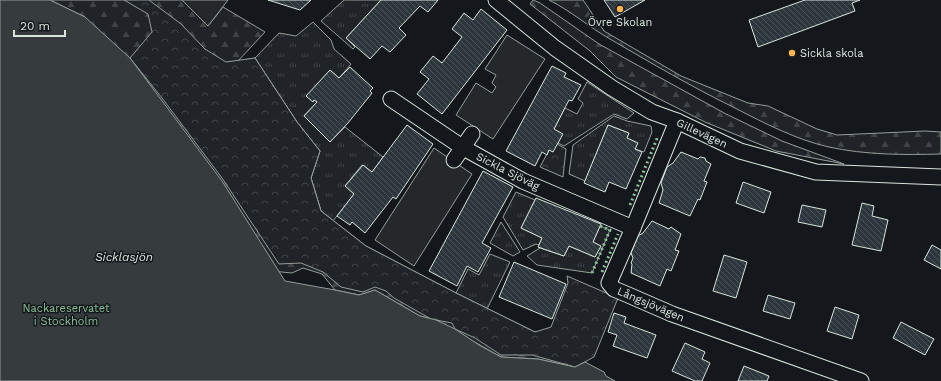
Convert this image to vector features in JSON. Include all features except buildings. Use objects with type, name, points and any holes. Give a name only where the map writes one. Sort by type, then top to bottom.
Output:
[{"type":"street","name":"Gillevägen","points":[[496,0],[555,48],[612,88],[652,112],[677,121],[740,151],[816,172],[939,181]]},
{"type":"street","name":"Sickla Sjöväg","points":[[390,99],[458,153],[633,228]]},
{"type":"street","name":"Långsjövägen","points":[[677,121],[633,228],[608,283],[614,289],[672,314],[861,381]]},
{"type":"street","points":[[458,153],[472,134]]},
{"type":"green space","points":[[50,0],[182,0],[208,26],[223,7],[265,32],[238,61],[255,58],[297,122],[320,151],[311,178],[321,211],[366,246],[535,332],[561,329],[583,361],[569,366],[538,359],[501,357],[436,320],[420,316],[375,290],[359,295],[335,290],[322,274],[303,268],[292,273],[271,271],[85,17]]},
{"type":"green space","points":[[124,0],[149,0],[181,24],[205,49],[226,62],[255,58],[297,122],[320,151],[311,178],[321,211],[366,246],[535,332],[551,327],[568,283],[567,276],[618,298],[594,357],[575,367],[532,355],[501,355],[475,338],[455,329],[452,323],[431,319],[394,298],[386,291],[375,287],[363,292],[341,287],[323,272],[301,263],[279,264],[222,178],[130,58],[152,32],[148,14]]},
{"type":"green space","points":[[344,0],[381,0],[346,38],[355,47],[353,49],[321,21]]},
{"type":"green space","points":[[533,0],[540,3],[599,44],[726,114],[782,141],[844,164],[776,151],[705,122],[616,77],[590,51],[530,4]]},
{"type":"green space","points":[[549,0],[583,0],[604,31],[681,76],[748,103],[768,106],[817,129],[837,135],[925,131],[941,132],[941,154],[857,152],[817,144],[793,136],[703,92],[672,75],[602,34]]},
{"type":"green space","points":[[313,22],[331,40],[334,49],[351,64],[339,78],[330,70],[307,96],[312,101],[314,100],[317,102],[304,116],[330,142],[345,127],[383,157],[372,172],[362,165],[345,186],[354,194],[333,221],[321,211],[311,178],[320,151],[297,122],[255,58],[279,33],[296,36]]},
{"type":"green space","points":[[587,82],[634,113],[627,119],[614,114],[564,146],[558,143],[554,129],[565,108],[577,114],[583,103],[578,99]]},
{"type":"green space","points":[[614,116],[627,121],[651,126],[652,132],[644,152],[635,149],[637,143],[627,138],[629,133],[608,125],[585,181],[569,174],[573,145]]},
{"type":"green space","points":[[557,144],[566,149],[563,177],[540,167],[549,150]]},
{"type":"green space","points":[[516,192],[535,200],[521,228],[542,238],[539,245],[536,244],[523,250],[503,217]]},
{"type":"green space","points":[[501,222],[520,252],[513,256],[490,243]]},
{"type":"green space","points":[[600,226],[610,230],[592,273],[537,265],[527,256],[540,248],[564,256],[569,246],[595,257],[600,246],[593,242]]},
{"type":"green space","points":[[490,254],[510,262],[487,309],[456,293],[468,269],[479,275]]},
{"type":"shaded area","points":[[182,0],[228,0],[208,26]]},
{"type":"shaded area","points":[[507,35],[545,59],[493,139],[456,115],[476,83],[492,93],[496,87],[492,83],[496,75],[485,69]]},
{"type":"shaded area","points":[[434,148],[472,174],[414,266],[375,240]]},
{"type":"water","name":"Sicklasjön","points":[[0,0],[50,0],[85,17],[130,58],[222,181],[285,281],[359,295],[375,290],[420,316],[436,320],[455,329],[501,357],[538,359],[575,367],[585,362],[604,372],[606,376],[615,381],[0,381]]},
{"type":"hedge","points":[[630,205],[658,136]]},
{"type":"hedge","points":[[592,273],[610,230],[600,226]]},
{"type":"hedge","points":[[602,272],[618,234]]},
{"type":"place","name":"Övre Skolan","points":[[620,9]]},
{"type":"place","name":"Sickla skola","points":[[792,53]]},
{"type":"park label","name":"Nackareservatet i Stockholm","points":[[66,314]]}]
